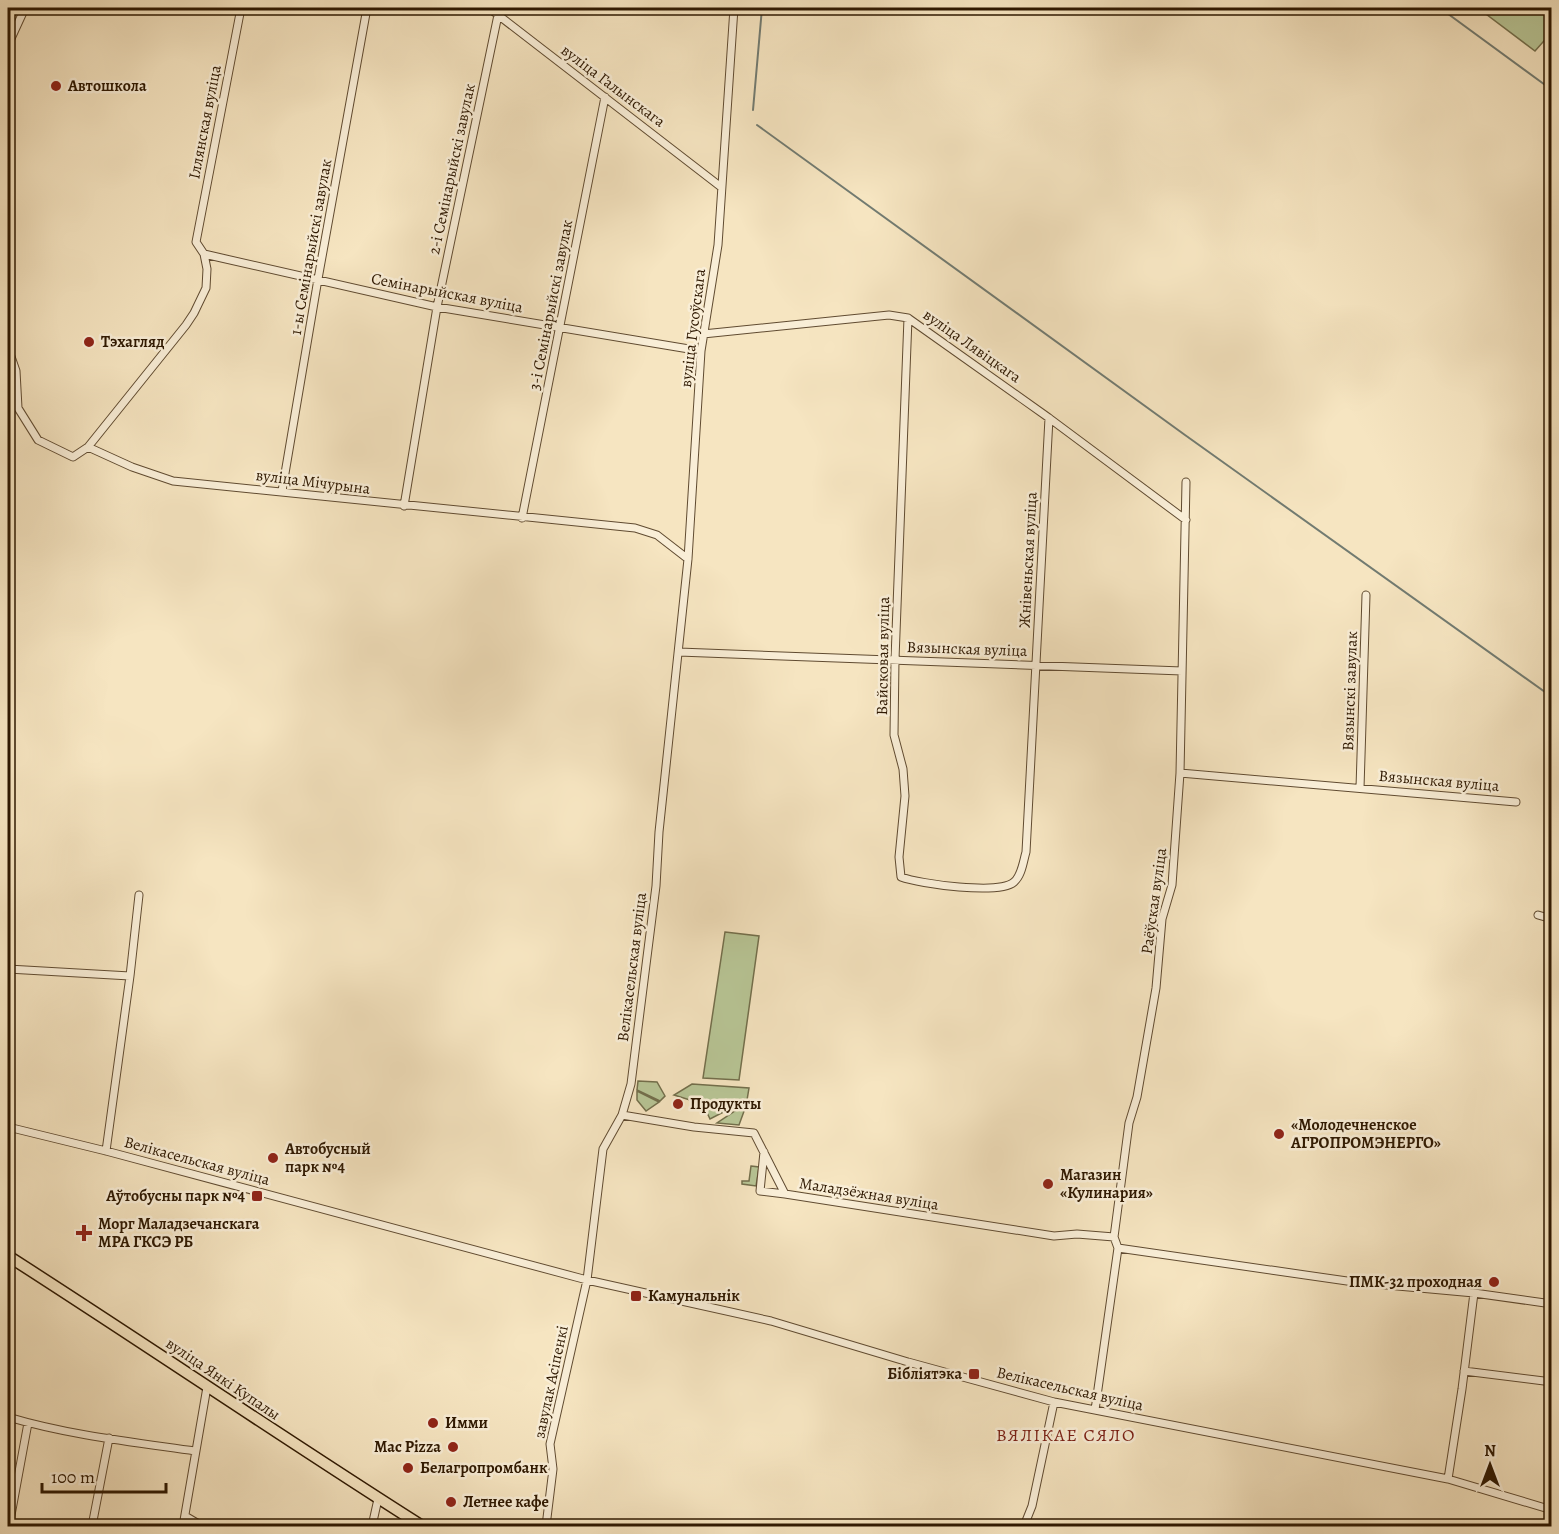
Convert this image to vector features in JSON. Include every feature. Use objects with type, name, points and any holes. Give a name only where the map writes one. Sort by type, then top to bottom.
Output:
[{"type":"main road","name":"вуліца Янкі Купалы","points":[[8,1256],[422,1527]]},
{"type":"street","points":[[8,45],[25,8]]},
{"type":"street","name":"Іллянская вуліца","points":[[204,254],[196,242],[241,8]]},
{"type":"street","name":"1-ы Семінарыйскі завулак","points":[[282,491],[368,8]]},
{"type":"street","name":"вуліца Галынскага","points":[[489,8],[721,187]]},
{"type":"street","name":"вуліца Гусоўскага","points":[[679,652],[688,559],[701,351],[718,245],[734,8]]},
{"type":"street","name":"2-і Семінарыйскі завулак","points":[[404,506],[436,307],[498,15]]},
{"type":"street","name":"3-і Семінарыйскі завулак","points":[[522,518],[605,97]]},
{"type":"street","points":[[8,348],[16,371],[18,408],[38,440],[73,457],[88,447],[194,313],[206,288],[207,269],[204,254]]},
{"type":"street","name":"Семінарыйская вуліца","points":[[204,254],[436,307],[701,351]]},
{"type":"street","name":"вуліца Лявіцкага","points":[[703,334],[889,315],[908,318],[1049,418],[1185,520]]},
{"type":"street","name":"Вайсковая вуліца","points":[[908,318],[894,735],[903,770],[905,796],[898,857],[901,877],[915,882],[985,888],[1006,887],[1016,881]]},
{"type":"street","name":"Жнівеньская вуліца","points":[[1016,881],[1026,852],[1049,418]]},
{"type":"street","name":"вуліца Мічурына","points":[[88,447],[132,467],[173,481],[635,528],[657,536],[688,559]]},
{"type":"street","name":"Раёўская вуліца","points":[[1118,1248],[1114,1237],[1129,1123],[1137,1097],[1156,988],[1162,919],[1173,885],[1180,772],[1186,482]]},
{"type":"street","name":"Вязынскі завулак","points":[[1360,788],[1366,595]]},
{"type":"street","name":"Вязынская вуліца","points":[[679,652],[1182,671]]},
{"type":"street","name":"Велікасельская вуліца","points":[[587,1280],[603,1149],[622,1115],[631,1084],[656,886],[659,832],[679,652]]},
{"type":"street","name":"Вязынская вуліца","points":[[1180,772],[1516,802]]},
{"type":"street","points":[[106,1151],[139,896]]},
{"type":"street","points":[[1538,915],[1551,919]]},
{"type":"street","points":[[8,969],[130,976]]},
{"type":"street","name":"Маладзёжная вуліца","points":[[622,1115],[694,1127],[754,1133],[785,1194],[1054,1236],[1077,1234],[1114,1237]]},
{"type":"street","name":"Велікасельская вуліца","points":[[8,1127],[106,1151],[587,1280],[771,1322],[1054,1401],[1448,1479],[1551,1510]]},
{"type":"street","points":[[764,1152],[760,1191],[785,1194]]},
{"type":"street","points":[[1095,1410],[1118,1248],[1354,1282],[1474,1293],[1551,1305]]},
{"type":"street","name":"завулак Асіпенкі","points":[[546,1527],[553,1469],[550,1444],[587,1280]]},
{"type":"street","points":[[1448,1479],[1474,1293]]},
{"type":"street","points":[[1464,1371],[1551,1382]]},
{"type":"street","points":[[183,1527],[207,1387]]},
{"type":"street","points":[[1024,1527],[1032,1506],[1054,1401]]},
{"type":"street","points":[[8,1417],[28,1423],[109,1438],[195,1451]]},
{"type":"street","points":[[9,1527],[28,1423]]},
{"type":"street","points":[[92,1527],[109,1438]]},
{"type":"street","points":[[372,1527],[378,1499]]},
{"type":"street","points":[[185,1516],[202,1527]]},
{"type":"green space","points":[[1478,8],[1551,8],[1551,33],[1535,51]]},
{"type":"green space","points":[[725,932],[759,936],[739,1080],[703,1078]]},
{"type":"green space","points":[[638,1081],[657,1082],[665,1096],[660,1101],[637,1090]]},
{"type":"green space","points":[[692,1084],[749,1088],[747,1100],[710,1119],[703,1104],[674,1095]]},
{"type":"green space","points":[[637,1091],[659,1102],[646,1111],[637,1100]]},
{"type":"green space","points":[[747,1103],[739,1125],[717,1123]]},
{"type":"green space","points":[[751,1166],[759,1167],[756,1186],[742,1184],[742,1181],[749,1181]]},
{"type":"waterway","points":[[753,110],[762,8]]},
{"type":"waterway","points":[[1440,8],[1552,90]]},
{"type":"waterway","points":[[757,125],[1552,697]]},
{"type":"place","name":"Автошкола","points":[[56,86]]},
{"type":"place","name":"Тэхагляд","points":[[89,342]]},
{"type":"place","name":"Продукты","points":[[678,1104]]},
{"type":"place","name":"«Молодечненское АГРОПРОМЭНЕРГО»","points":[[1279,1134]]},
{"type":"place","name":"Автобусный парк №4","points":[[273,1158]]},
{"type":"place","name":"Магазин «Кулинария»","points":[[1048,1184]]},
{"type":"place","name":"Аўтобусны парк №4","points":[[257,1196]]},
{"type":"place","name":"Морг Маладзечанскага МРА ГКСЭ РБ","points":[[84,1233]]},
{"type":"place","name":"ПМК-32 проходная","points":[[1494,1282]]},
{"type":"place","name":"Камунальнік","points":[[636,1296]]},
{"type":"place","name":"Бібліятэка","points":[[974,1374]]},
{"type":"place","name":"Имми","points":[[433,1423]]},
{"type":"place","name":"Mac Pizza","points":[[453,1447]]},
{"type":"place","name":"Белагропромбанк","points":[[408,1468]]},
{"type":"place","name":"Летнее кафе","points":[[451,1502]]},
{"type":"district","name":"ВЯЛІКАЕ СЯЛО","points":[[1066,1435]]}]
